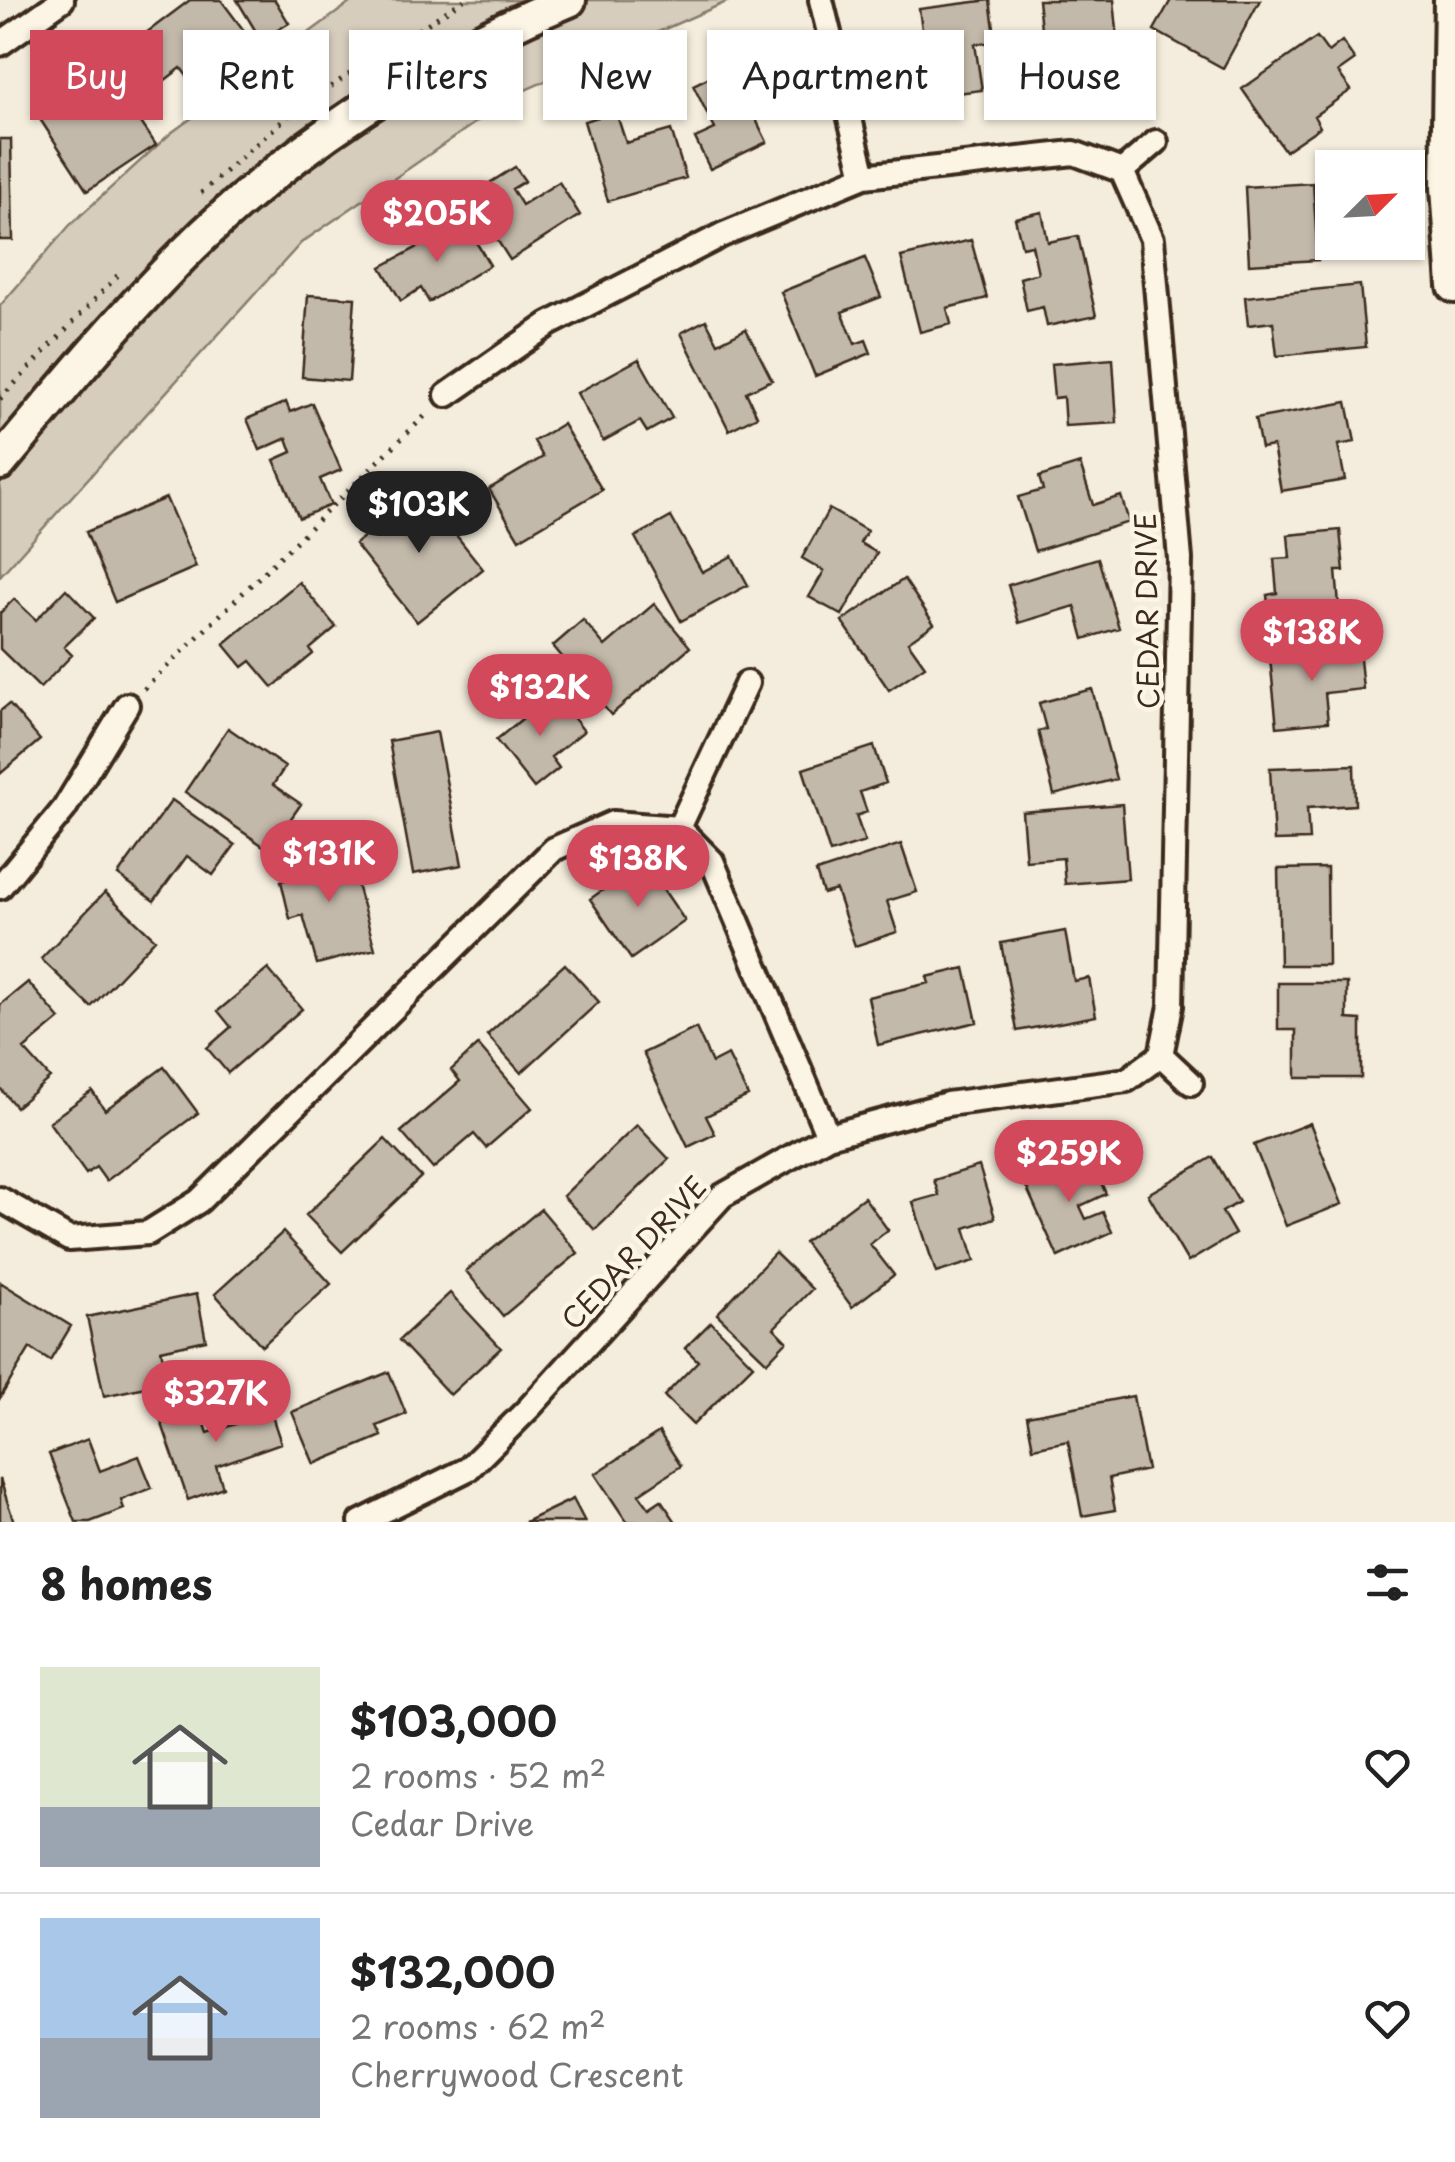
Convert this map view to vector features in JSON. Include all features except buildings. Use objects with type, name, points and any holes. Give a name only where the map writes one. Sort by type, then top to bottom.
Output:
[{"type":"main road","points":[[1451,0],[1448,188],[1455,286]]},
{"type":"main road","points":[[0,463],[100,341],[183,255],[248,196],[362,112],[447,60],[560,2]]},
{"type":"street","points":[[0,44],[62,0]]},
{"type":"street","points":[[821,0],[864,176]]},
{"type":"street","points":[[447,395],[549,324],[722,235],[864,176],[1074,153],[1122,171],[1156,142]]},
{"type":"street","name":"CEDAR DRIVE","points":[[361,1522],[468,1469],[722,1196],[828,1136],[947,1104],[1127,1080],[1160,1056],[1172,1006],[1180,559],[1152,239],[1122,171]]},
{"type":"street","points":[[679,828],[747,683]]},
{"type":"street","points":[[0,888],[64,809],[127,705]]},
{"type":"street","points":[[0,1198],[69,1239],[148,1233],[199,1200],[554,849],[613,824],[679,828],[712,861],[828,1136]]},
{"type":"street","points":[[1160,1056],[1192,1083]]},
{"type":"path","points":[[127,705],[447,395]]},
{"type":"shaded area","points":[[354,0],[731,0],[662,30],[543,30],[543,82],[523,91],[523,30],[349,30],[349,120],[479,120],[301,243],[0,576],[0,306],[70,225],[189,120],[329,120],[329,30],[313,30]]}]
